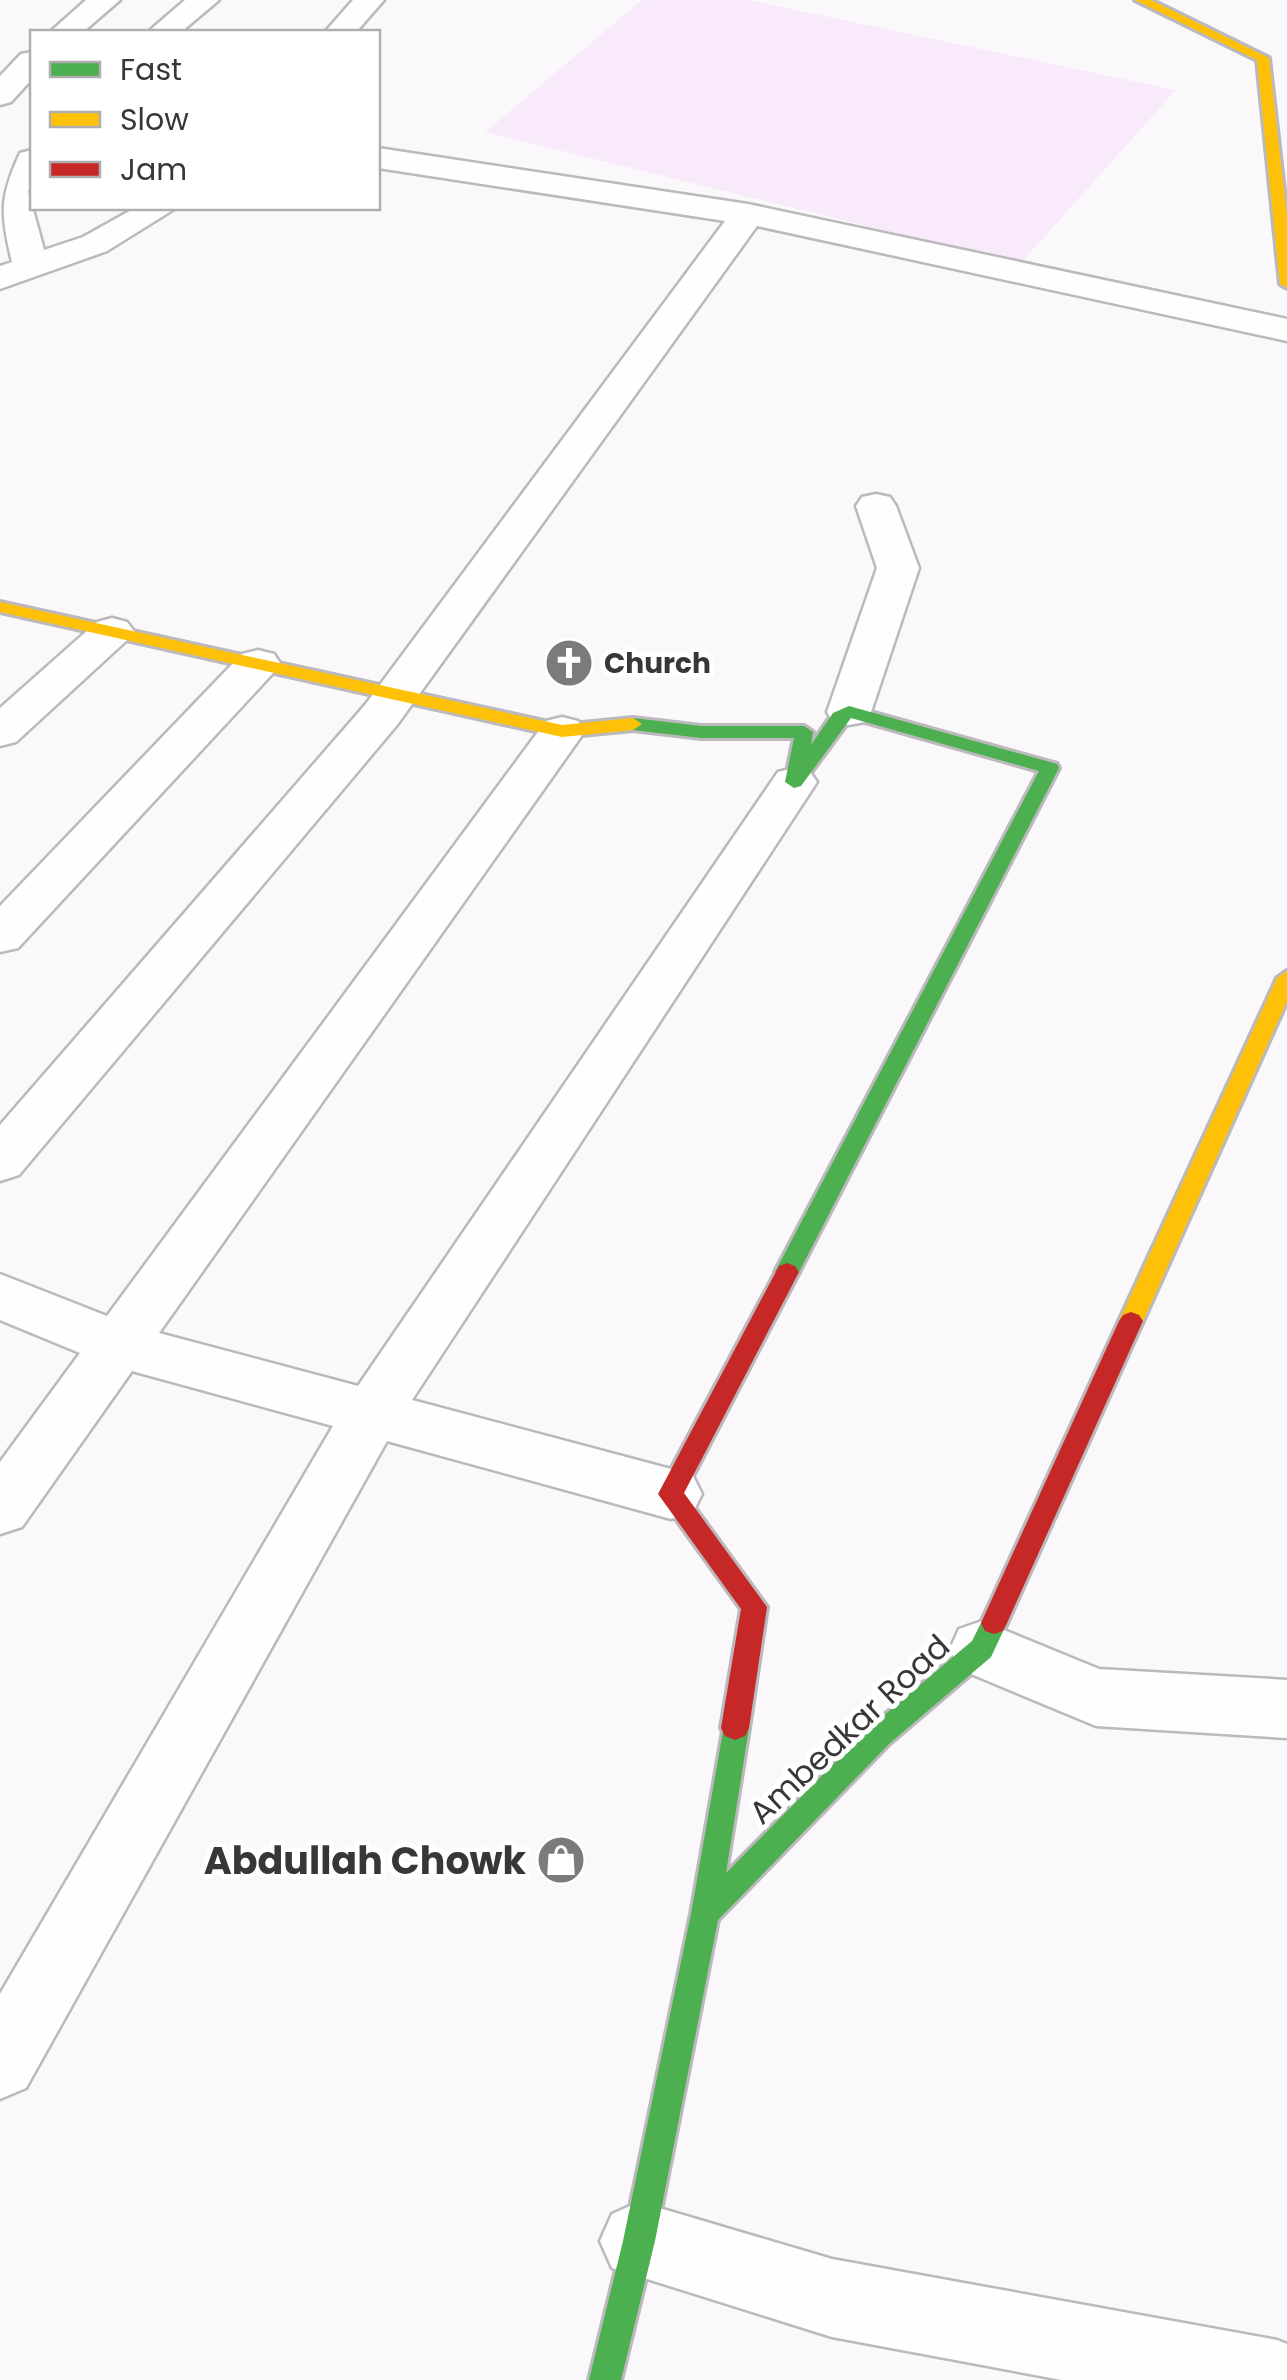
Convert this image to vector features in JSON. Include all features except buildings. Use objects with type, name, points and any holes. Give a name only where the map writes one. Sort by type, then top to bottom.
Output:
[{"type":"street","points":[[68,30],[105,0]]},
{"type":"street","points":[[166,30],[204,0]]},
{"type":"street","points":[[342,30],[369,0]]},
{"type":"street","points":[[1141,0],[1275,58],[1287,284]]},
{"type":"street","points":[[0,46],[30,52]]},
{"type":"street","points":[[0,96],[30,62]]},
{"type":"street","points":[[380,158],[748,214],[1287,330]]},
{"type":"street","points":[[30,163],[12,191],[15,272],[95,244],[155,210]]},
{"type":"street","points":[[0,1161],[397,694],[748,214]]},
{"type":"street","points":[[0,2064],[372,1413],[794,782],[840,717],[849,712],[898,568],[876,506]]},
{"type":"street","points":[[0,607],[562,731],[625,722],[701,732],[804,732],[794,782]]},
{"type":"street","points":[[0,732],[112,631]]},
{"type":"street","points":[[0,936],[258,663]]},
{"type":"street","points":[[671,1494],[1050,768],[849,712]]},
{"type":"street","points":[[0,1509],[562,731]]},
{"type":"street","name":"Ambedkar Road","points":[[705,1914],[879,1736],[982,1649],[1287,978]]},
{"type":"street","points":[[0,1296],[118,1344],[671,1494],[754,1607],[705,1914],[639,2241],[605,2380]]},
{"type":"street","points":[[982,1649],[1096,1697],[1287,1710]]},
{"type":"street","points":[[639,2241],[832,2298],[1278,2380]]},
{"type":"shaded area","points":[[642,0],[749,0],[1176,90],[1020,264],[485,132]]},
{"type":"traffic: fast","points":[[633,724],[701,732],[804,732],[794,782],[840,717],[849,712],[1050,768],[787,1272]]},
{"type":"traffic: fast","points":[[605,2380],[639,2241],[705,1914],[879,1736],[982,1649],[994,1623]]},
{"type":"traffic: fast","points":[[705,1914],[735,1728]]},
{"type":"traffic: slow","points":[[1141,0],[1263,58],[1287,284]]},
{"type":"traffic: slow","points":[[0,607],[562,731],[633,724]]},
{"type":"traffic: slow","points":[[1131,1321],[1287,978]]},
{"type":"traffic: jam","points":[[735,1728],[754,1607],[671,1494],[787,1272]]},
{"type":"traffic: jam","points":[[994,1623],[1131,1321]]},
{"type":"place","name":"Church","points":[[569,663]]},
{"type":"place","name":"Abdullah Chowk","points":[[561,1860]]}]
